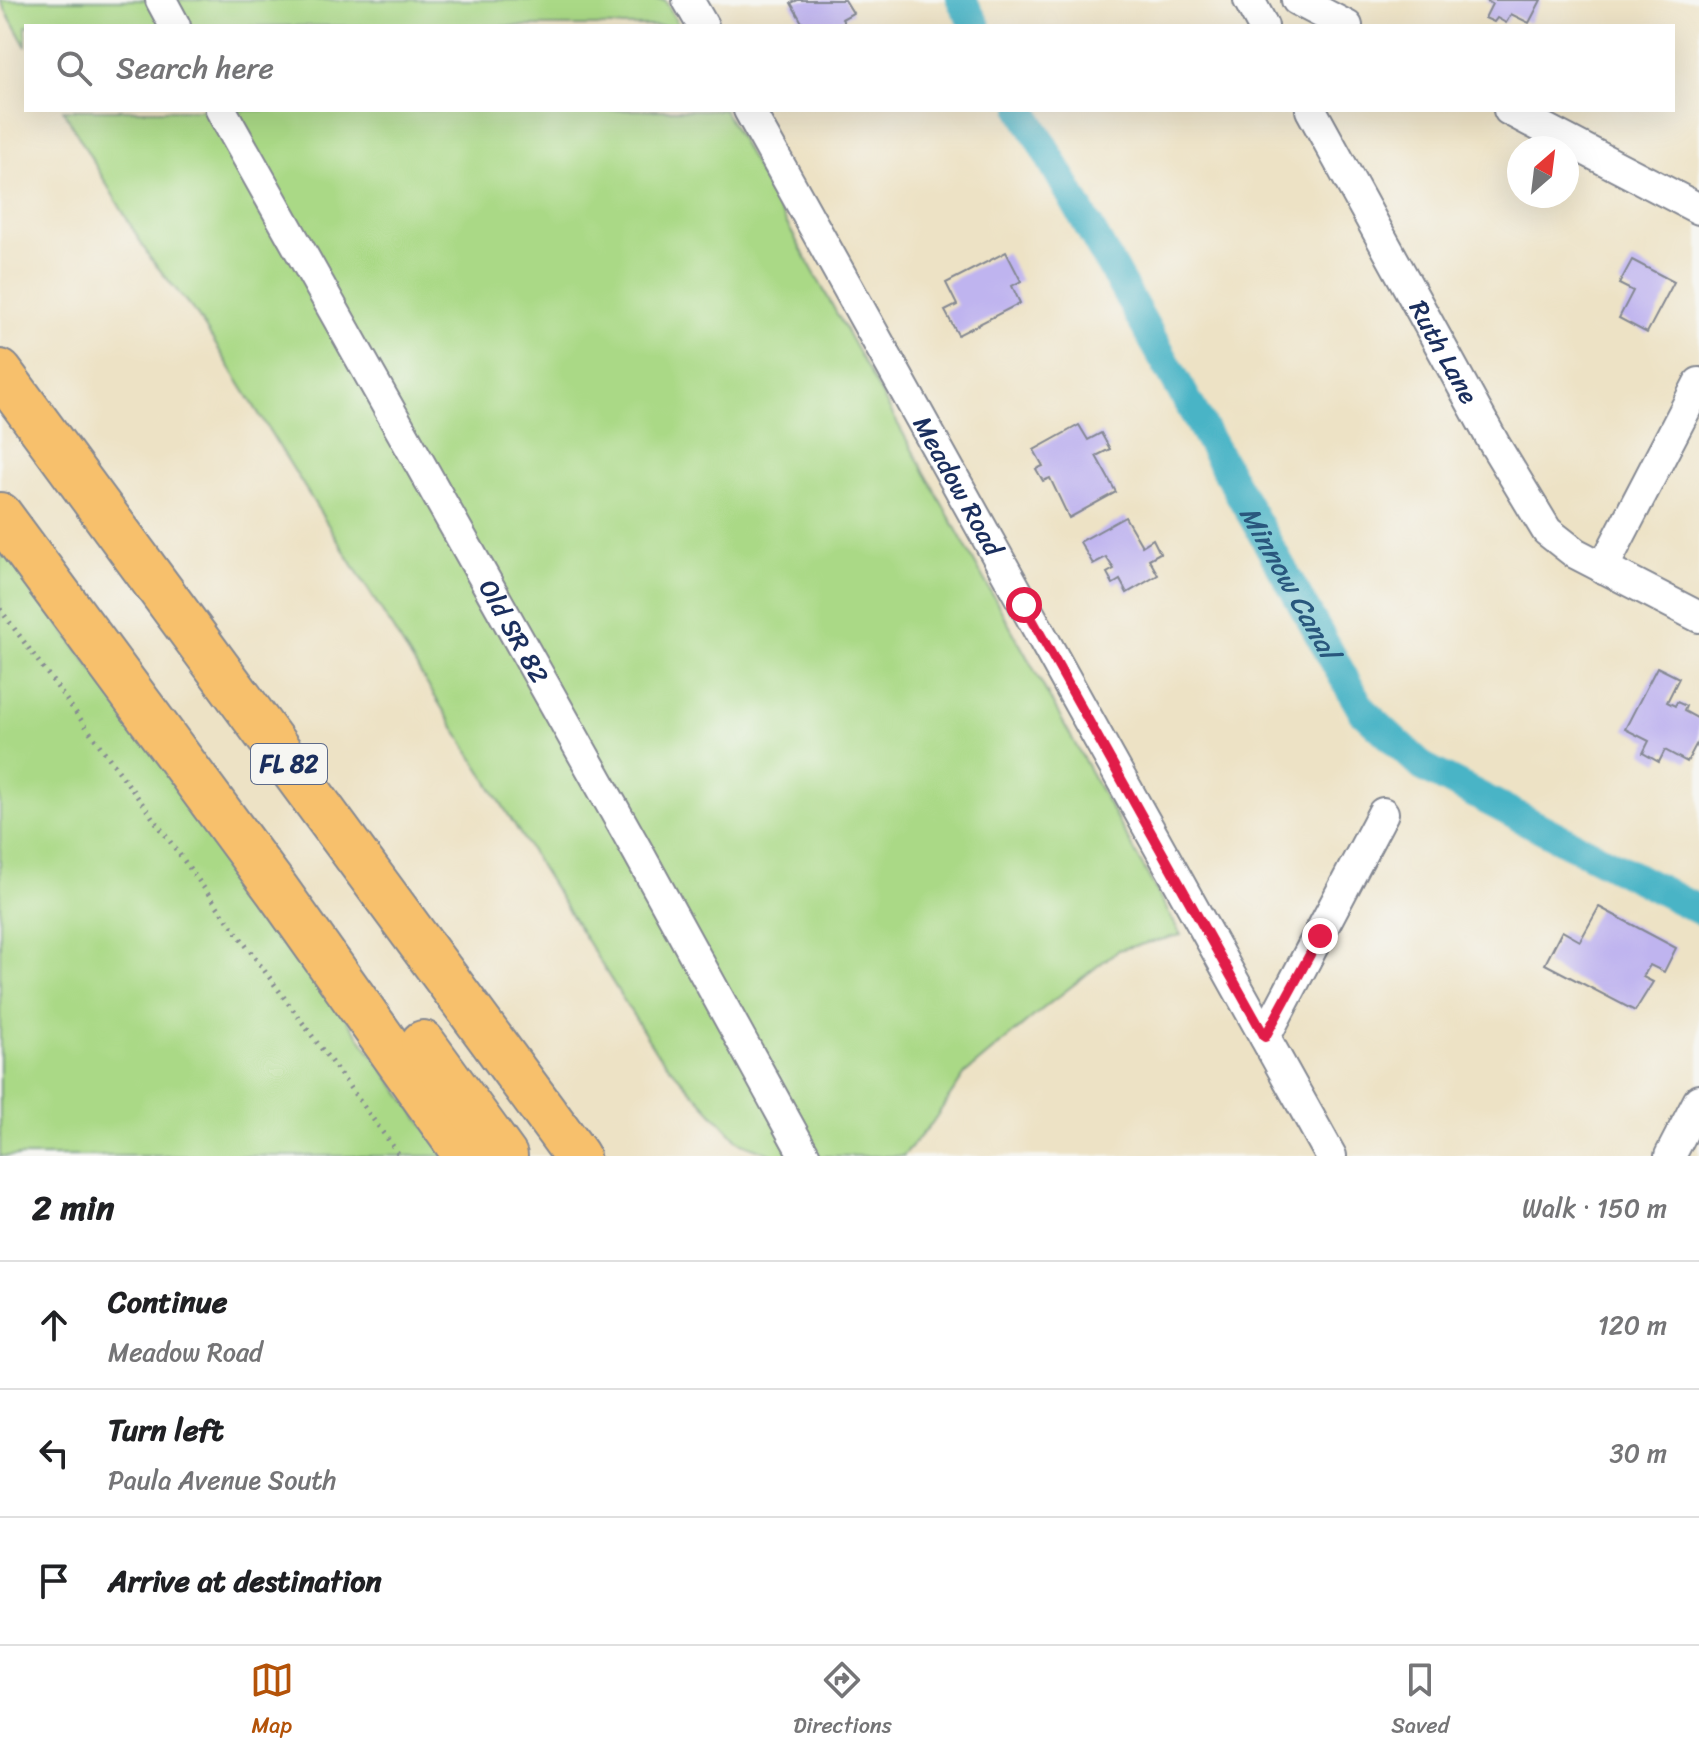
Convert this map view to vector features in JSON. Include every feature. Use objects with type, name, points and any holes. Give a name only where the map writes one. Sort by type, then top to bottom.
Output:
[{"type":"highway","name":"FL 82","points":[[0,372],[577,1156]]},
{"type":"highway","points":[[0,515],[294,914],[466,1156]]},
{"type":"highway","points":[[294,914],[357,951],[505,1156]]},
{"type":"street","points":[[161,0],[174,24]]},
{"type":"street","points":[[688,0],[702,24]]},
{"type":"street","points":[[1249,0],[1262,24]]},
{"type":"street","points":[[1297,0],[1343,24]]},
{"type":"street","name":"Old SR 82","points":[[222,112],[805,1156]]},
{"type":"street","name":"Meadow Road","points":[[750,112],[1331,1156]]},
{"type":"street","name":"Ruth Lane","points":[[1312,112],[1495,445],[1547,531],[1575,553],[1699,617]]},
{"type":"street","points":[[1513,112],[1699,209]]},
{"type":"street","points":[[1603,568],[1699,383]]},
{"type":"street","points":[[1265,1037],[1383,813]]},
{"type":"street","points":[[1670,1156],[1699,1100]]},
{"type":"path","points":[[0,609],[400,1156]]},
{"type":"green space","points":[[0,0],[665,0],[678,24],[24,24],[24,43]]},
{"type":"green space","points":[[64,112],[725,112],[1181,935],[1118,950],[1040,1011],[965,1074],[932,1123],[903,1156],[775,1156],[739,1142],[656,1052],[198,316],[150,258]]},
{"type":"green space","points":[[0,542],[446,1156],[0,1156]]},
{"type":"building","points":[[798,0],[845,0],[853,13],[842,19],[845,24],[803,24],[791,3]]},
{"type":"building","points":[[1485,0],[1541,0],[1529,23],[1511,14],[1506,23],[1497,18],[1494,22],[1485,18],[1492,4]]},
{"type":"building","points":[[1006,252],[1021,281],[1012,286],[1020,303],[958,335],[945,311],[957,305],[946,283]]},
{"type":"building","points":[[1632,260],[1674,282],[1647,333],[1619,318],[1633,291],[1619,284]]},
{"type":"building","points":[[1079,425],[1088,440],[1101,433],[1110,449],[1096,456],[1116,492],[1069,518],[1050,478],[1043,481],[1036,469],[1043,466],[1034,450]]},
{"type":"building","points":[[1125,517],[1142,546],[1153,539],[1160,553],[1149,559],[1158,575],[1127,593],[1120,580],[1113,584],[1107,573],[1114,569],[1106,557],[1093,564],[1080,542]]},
{"type":"building","points":[[1657,667],[1679,678],[1667,702],[1686,706],[1684,711],[1699,719],[1699,739],[1687,762],[1665,750],[1659,762],[1643,753],[1649,741],[1625,729]]},
{"type":"building","points":[[1599,907],[1676,948],[1664,972],[1650,965],[1643,977],[1653,982],[1635,1011],[1545,964],[1562,931],[1580,941]]},
{"type":"waterway","name":"Minnow Canal","points":[[961,0],[975,24]]},
{"type":"waterway","name":"Minnow Canal","points":[[1024,112],[1362,710],[1423,767],[1699,910]]},
{"type":"route","points":[[1024,605],[1212,947],[1265,1037],[1320,936]]}]
